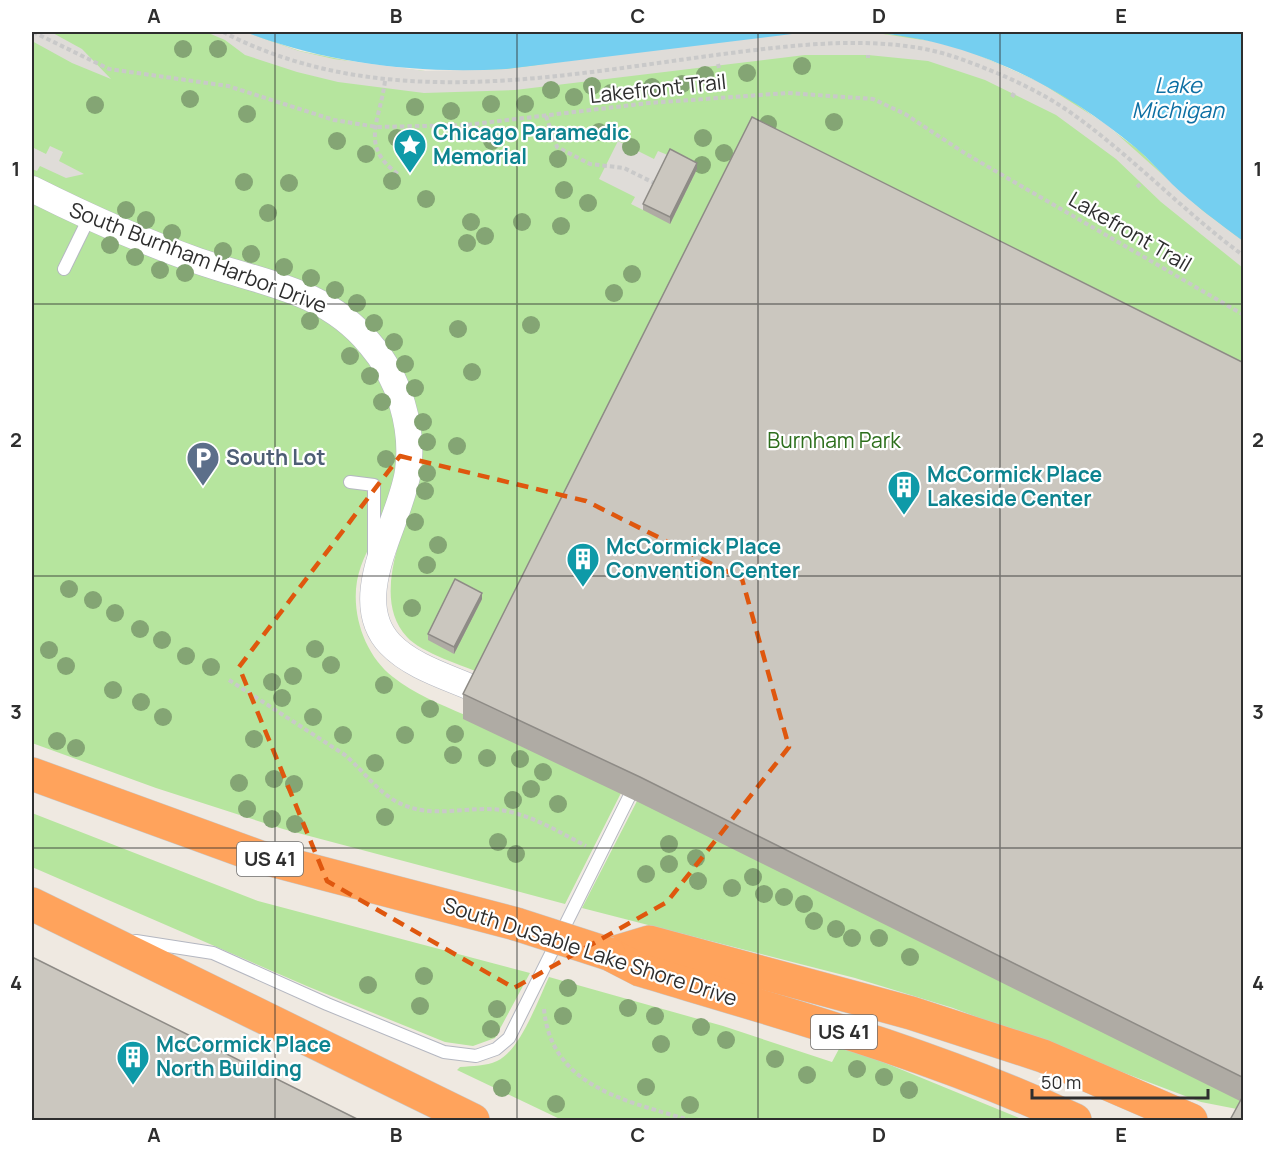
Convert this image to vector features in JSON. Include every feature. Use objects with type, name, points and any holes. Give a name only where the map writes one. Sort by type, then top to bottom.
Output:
[{"type":"highway","name":"South DuSable Lake Shore Drive","points":[[32,774],[260,857],[516,924],[609,954],[640,970],[901,1049],[1028,1098],[1075,1120]]},
{"type":"highway","points":[[32,904],[473,1120]]},
{"type":"highway","points":[[609,954],[649,942],[911,1012],[1043,1056],[1191,1120]]},
{"type":"street","name":"South Burnham Harbor Drive","points":[[32,189],[89,218],[199,261],[303,294],[331,307],[372,345],[389,371],[399,396],[406,422],[408,449],[408,471],[402,498],[375,577],[377,623],[389,643],[410,661],[477,690]]},
{"type":"lane","points":[[64,269],[89,218]]},
{"type":"lane","points":[[350,482],[374,485],[375,577]]},
{"type":"lane","points":[[96,935],[213,953],[327,1005],[444,1052],[476,1056],[496,1049],[509,1038],[629,797]]},
{"type":"path","name":"Lakefront Trail","points":[[33,32],[109,69],[228,86],[334,120],[377,127],[465,125],[650,103],[764,94],[788,93],[873,99],[905,114],[966,154],[1244,315]]},
{"type":"path","name":"Lakefront Trail","points":[[223,32],[259,50],[319,68],[385,81],[420,83],[513,81],[800,44],[872,43],[932,52],[954,57],[1018,84],[1071,113],[1120,150],[1176,202],[1244,256]]},
{"type":"path","points":[[385,81],[373,141],[378,156],[398,174]]},
{"type":"path","points":[[546,116],[557,147],[590,164],[624,168],[660,186]]},
{"type":"path","points":[[230,680],[345,755],[361,769],[373,785],[388,797],[410,807],[431,811],[500,810],[525,816],[601,854]]},
{"type":"path","points":[[544,1002],[549,1037],[557,1052],[577,1075],[598,1090],[689,1120]]},
{"type":"highlighted area","points":[[400,456],[586,501],[742,579],[789,747],[667,902],[514,988],[327,881],[239,667]]},
{"type":"green space","name":"Burnham Park","points":[[32,32],[245,32],[300,51],[369,65],[425,71],[468,71],[587,60],[793,32],[863,32],[908,36],[971,52],[1041,83],[1074,102],[1139,150],[1173,185],[1243,241],[1242,1110],[1201,1102],[953,1008],[855,978],[582,908],[637,801],[621,793],[565,904],[283,829],[156,788],[32,743],[32,201],[173,263],[299,304],[337,325],[354,340],[368,356],[388,393],[394,413],[398,455],[392,496],[361,566],[357,581],[356,596],[360,627],[373,655],[393,677],[410,689],[465,715],[485,675],[422,648],[407,637],[396,620],[391,602],[391,582],[394,561],[416,481],[418,444],[412,406],[399,371],[389,355],[356,318],[333,301],[308,288],[283,277],[154,235],[83,205],[32,179]]},
{"type":"green space","points":[[32,813],[258,901],[530,973],[495,1038],[473,1046],[445,1042],[309,987],[32,867]]},
{"type":"green space","points":[[549,977],[723,1026],[832,1062],[840,1047],[878,1060],[1024,1120],[562,1120],[457,1070],[460,1067],[493,1063],[513,1047],[528,1024]]},
{"type":"shaded area","points":[[32,32],[51,32],[82,49],[111,79],[72,63],[32,41]]},
{"type":"shaded area","points":[[206,32],[245,32],[299,51],[334,59],[425,71],[506,69],[793,32],[870,32],[936,42],[971,52],[1041,83],[1107,125],[1202,210],[1243,241],[1243,268],[1161,202],[1116,159],[1056,115],[985,80],[928,61],[868,55],[805,55],[515,90],[424,93],[338,82],[297,72],[245,55],[225,40]]},
{"type":"shaded area","points":[[618,141],[654,159],[658,151],[670,156],[643,210],[631,204],[635,197],[599,179]]},
{"type":"shaded area","points":[[50,146],[63,152],[59,161],[84,174],[66,178],[40,166],[37,171],[32,169],[32,147],[46,154]]},
{"type":"water","points":[[245,32],[808,32],[506,69],[439,70],[341,59],[277,43]]},
{"type":"water","name":"Lake Michigan","points":[[863,32],[1243,32],[1243,241],[1189,199],[1136,148],[1106,125],[1043,84],[974,54],[938,43]]},
{"type":"building","name":"McCormick Place Lakeside Center","points":[[752,117],[1244,363],[1244,1078],[640,777],[463,694]]},
{"type":"building","points":[[670,149],[697,163],[670,217],[643,204]]},
{"type":"building","points":[[455,579],[482,593],[454,647],[428,634]]},
{"type":"building","name":"McCormick Place North Building","points":[[32,957],[359,1120],[32,1120]]},
{"type":"building","points":[[1244,1094],[1244,1120],[1230,1120]]},
{"type":"place","name":"Chicago Paramedic Memorial","points":[[410,174]]},
{"type":"place","name":"South Lot","points":[[203,487]]},
{"type":"place","name":"McCormick Place Lakeside Center","points":[[904,516]]},
{"type":"place","name":"McCormick Place Convention Center","points":[[583,588]]},
{"type":"place","name":"McCormick Place North Building","points":[[133,1086]]}]
